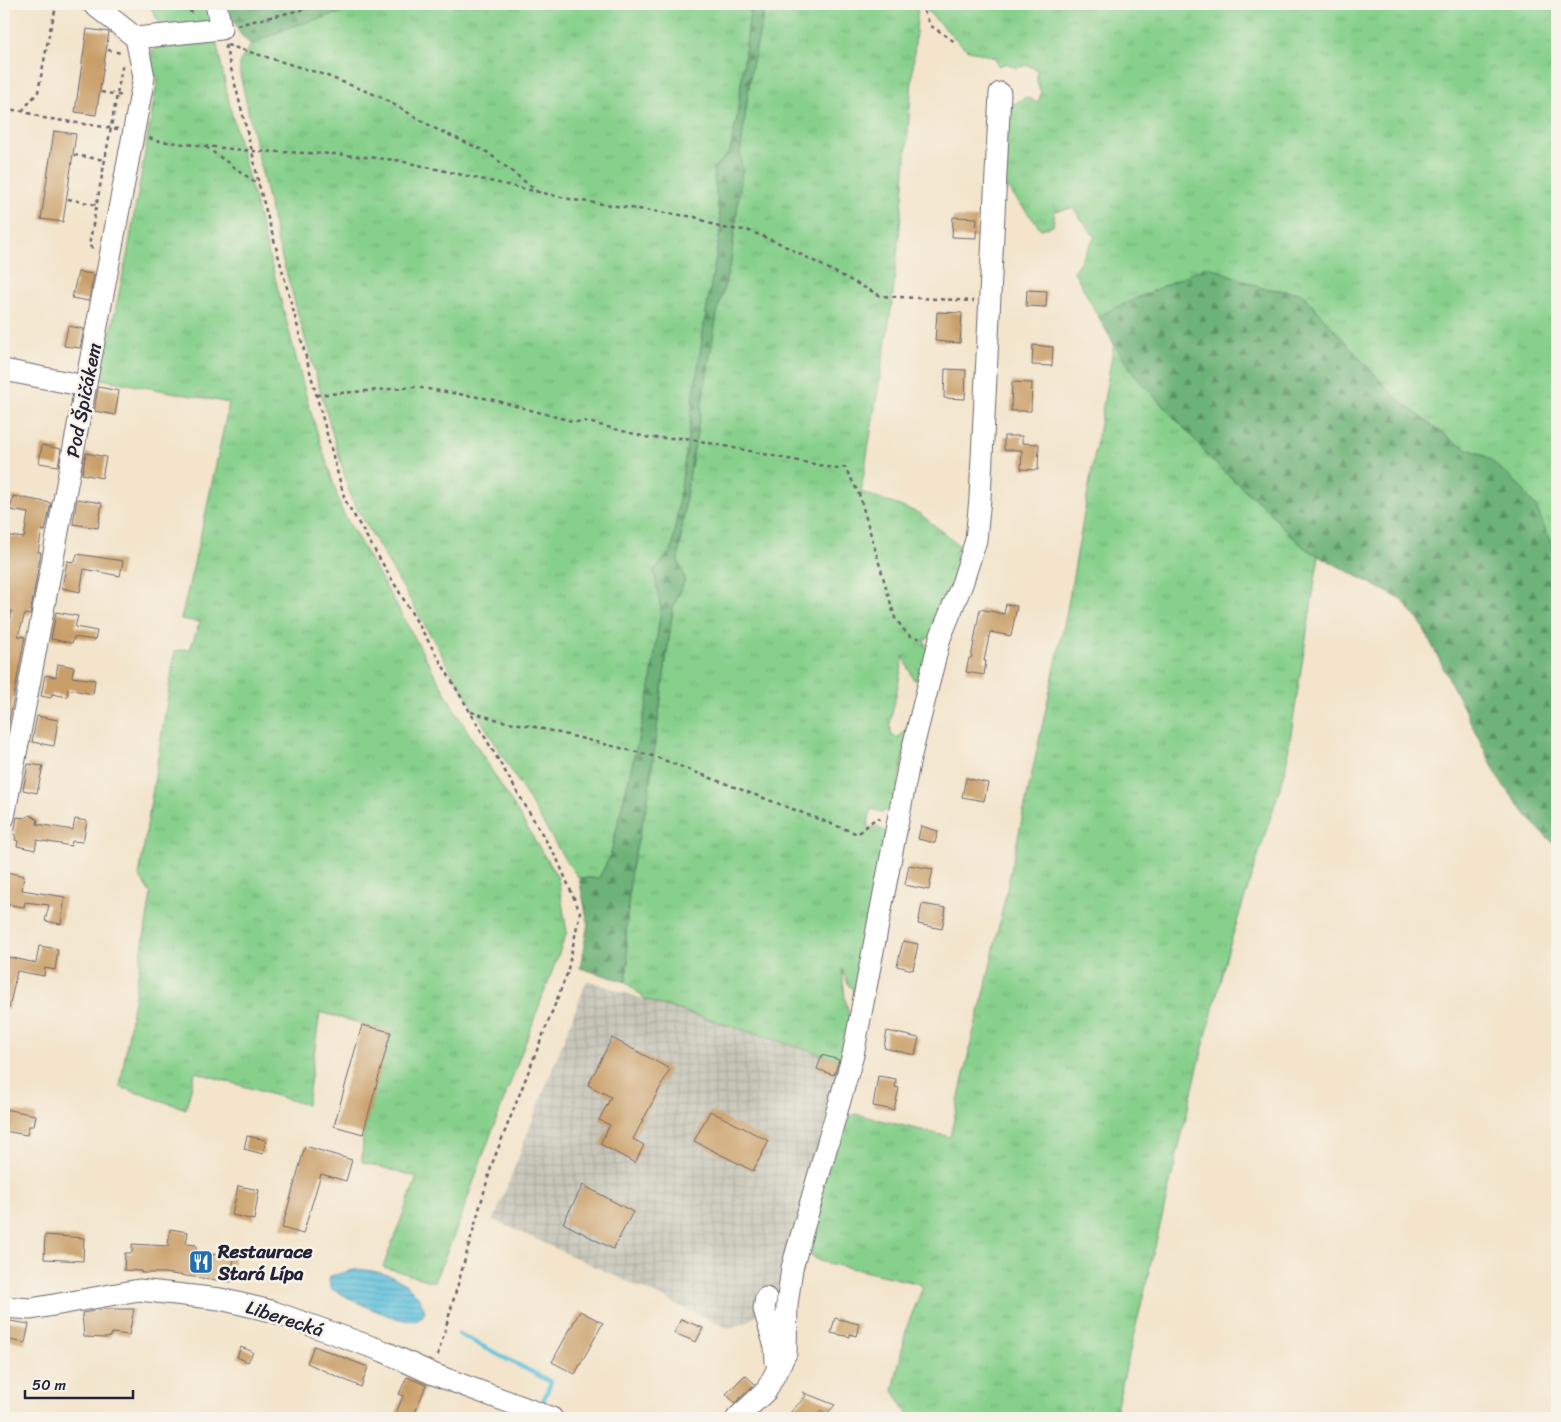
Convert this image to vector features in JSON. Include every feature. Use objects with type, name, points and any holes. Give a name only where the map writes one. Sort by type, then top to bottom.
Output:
[{"type":"street","points":[[93,4],[136,38],[223,37],[216,4]]},
{"type":"street","name":"Pod Špičákem","points":[[4,817],[135,132],[144,77],[136,38]]},
{"type":"street","points":[[737,1418],[766,1391],[786,1353],[787,1305],[792,1268],[853,1055],[896,822],[922,704],[940,638],[962,584],[976,540],[980,498],[1000,93]]},
{"type":"street","points":[[4,370],[85,386]]},
{"type":"street","name":"Liberecká","points":[[4,1307],[31,1309],[139,1290],[220,1298],[281,1315],[383,1351],[433,1374],[552,1418]]},
{"type":"street","points":[[766,1298],[764,1309],[775,1347],[776,1374]]},
{"type":"path","points":[[22,111],[38,92],[57,4]]},
{"type":"path","points":[[223,37],[318,4]]},
{"type":"path","points":[[920,4],[931,26],[955,42]]},
{"type":"path","points":[[223,37],[259,185],[345,500],[558,861],[580,912],[567,974],[492,1164],[433,1374]]},
{"type":"path","points":[[223,37],[380,97],[436,129],[487,152],[539,192]]},
{"type":"path","points":[[96,249],[89,246],[123,61]]},
{"type":"path","points":[[101,92],[140,98]]},
{"type":"path","points":[[4,133],[5,109],[22,111],[44,118],[135,132],[157,141],[252,151],[334,154],[396,160],[574,200],[696,217],[721,228],[747,230],[779,243],[881,296],[990,302]]},
{"type":"path","points":[[205,146],[259,185]]},
{"type":"path","points":[[74,155],[105,160]]},
{"type":"path","points":[[68,199],[97,205]]},
{"type":"path","points":[[316,396],[415,387],[490,399],[575,422],[584,421],[650,438],[685,438],[838,469],[845,467],[858,494],[895,618],[908,635],[924,640],[940,638]]},
{"type":"path","points":[[470,712],[653,756],[858,834],[876,818],[896,822]]},
{"type":"path","points":[[1552,1418],[1557,1403]]},
{"type":"shaded area","points":[[587,980],[842,1061],[779,1296],[748,1322],[728,1328],[494,1220]]},
{"type":"green space","points":[[149,4],[209,4],[213,22],[164,31]]},
{"type":"green space","points":[[226,4],[250,6],[256,4],[370,4],[293,26],[251,45],[240,34]]},
{"type":"green space","points":[[370,4],[751,4],[737,117],[730,152],[713,168],[721,227],[705,319],[672,550],[654,571],[661,609],[649,695],[610,856],[599,878],[579,878],[566,861],[453,674],[351,498],[278,244],[240,74],[240,61],[251,45],[266,37],[293,26]]},
{"type":"green space","points":[[751,4],[766,4],[751,71],[740,154],[742,170],[731,261],[717,314],[686,496],[678,560],[685,579],[673,608],[647,804],[631,868],[626,933],[628,960],[626,982],[580,968],[588,923],[579,878],[599,878],[610,856],[649,695],[661,609],[654,571],[672,550],[705,319],[721,228],[713,168],[730,152],[737,117]]},
{"type":"green space","points":[[766,4],[918,4],[903,196],[892,304],[861,492],[919,513],[962,548],[955,552],[958,560],[965,562],[936,635],[924,640],[932,660],[925,682],[913,679],[904,656],[890,724],[892,736],[899,737],[910,724],[893,809],[881,812],[871,809],[867,829],[876,826],[886,832],[855,990],[849,986],[842,969],[845,998],[851,1024],[842,1061],[646,1000],[626,982],[628,960],[626,933],[631,868],[647,804],[673,608],[685,579],[678,560],[686,496],[717,314],[731,261],[742,170],[740,154],[751,71]]},
{"type":"green space","points":[[920,4],[1557,4],[1557,558],[1537,509],[1487,457],[1455,443],[1395,397],[1301,293],[1262,288],[1207,266],[1098,316],[1074,271],[1095,237],[1073,208],[1055,211],[1053,226],[1041,229],[1003,183],[1005,134],[1011,106],[1026,97],[1038,103],[1041,93],[1037,81],[1037,70],[1028,65],[1016,68],[1007,63],[998,66],[995,58],[966,49]]},
{"type":"green space","points":[[215,35],[230,107],[308,403],[342,511],[457,714],[558,878],[567,932],[457,1228],[434,1282],[383,1267],[417,1177],[362,1162],[363,1134],[390,1032],[320,1012],[307,1105],[195,1072],[186,1109],[120,1087],[151,894],[139,876],[175,651],[190,649],[200,622],[181,619],[229,403],[96,378],[109,340],[127,256],[158,77],[150,72],[152,51],[161,44]]},
{"type":"green space","points":[[1207,266],[1262,288],[1301,293],[1395,397],[1455,443],[1487,457],[1520,486],[1537,509],[1557,558],[1557,846],[1539,830],[1500,781],[1422,625],[1402,600],[1306,549],[1283,528],[1270,512],[1209,458],[1198,443],[1138,379],[1114,344],[1098,316]]},
{"type":"green space","points":[[1114,344],[1138,379],[1198,443],[1209,458],[1270,512],[1283,528],[1306,549],[1319,555],[1285,772],[1229,947],[1197,1071],[1114,1418],[911,1418],[893,1391],[907,1326],[923,1287],[916,1283],[819,1261],[811,1255],[822,1191],[834,1140],[849,1118],[855,1114],[950,1137],[985,990],[1066,616]]},
{"type":"water","points":[[358,1269],[380,1273],[407,1285],[414,1292],[425,1311],[422,1317],[414,1321],[390,1316],[330,1288],[330,1276]]},
{"type":"building","points":[[87,29],[109,32],[96,115],[75,112]]},
{"type":"building","points":[[54,131],[76,134],[63,222],[41,219]]},
{"type":"building","points":[[953,217],[977,218],[976,238],[952,237]]},
{"type":"building","points":[[78,272],[94,274],[89,301],[72,298]]},
{"type":"building","points":[[1027,290],[1047,291],[1046,307],[1026,306]]},
{"type":"building","points":[[937,312],[962,313],[960,343],[935,341]]},
{"type":"building","points":[[68,326],[84,329],[80,348],[64,346]]},
{"type":"building","points":[[1033,345],[1053,347],[1052,366],[1032,365]]},
{"type":"building","points":[[945,369],[966,370],[965,399],[944,398]]},
{"type":"building","points":[[1012,382],[1032,383],[1031,411],[1011,411]]},
{"type":"building","points":[[98,387],[119,391],[115,415],[94,411]]},
{"type":"building","points":[[1004,436],[1022,436],[1022,443],[1039,444],[1038,470],[1021,469],[1022,450],[1004,450]]},
{"type":"building","points":[[42,445],[61,449],[58,466],[39,463]]},
{"type":"building","points":[[86,453],[106,457],[102,478],[82,474]]},
{"type":"building","points":[[13,496],[51,503],[45,531],[42,530],[38,552],[41,552],[30,615],[25,614],[18,636],[25,637],[7,732],[4,731],[4,656],[12,611],[4,609],[4,535],[24,538],[28,513],[10,510]]},
{"type":"building","points":[[77,499],[102,503],[98,528],[73,524]]},
{"type":"building","points":[[77,554],[123,561],[120,576],[84,569],[80,592],[62,588],[67,561],[75,562]]},
{"type":"building","points":[[1006,604],[1017,606],[1011,636],[990,632],[984,661],[986,661],[984,675],[966,672],[969,658],[971,658],[980,609],[1004,614]]},
{"type":"building","points":[[56,612],[78,616],[75,627],[97,631],[95,640],[74,637],[72,643],[51,639]]},
{"type":"building","points":[[58,664],[74,667],[72,677],[95,680],[93,694],[68,689],[67,697],[52,694],[51,698],[41,696],[45,675],[56,677]]},
{"type":"building","points":[[37,716],[58,720],[54,746],[32,742]]},
{"type":"building","points":[[28,764],[43,766],[37,793],[23,790]]},
{"type":"building","points":[[966,778],[988,783],[984,801],[962,797]]},
{"type":"building","points":[[30,815],[38,820],[37,824],[73,830],[75,819],[87,821],[83,842],[72,841],[71,846],[37,840],[35,850],[17,846],[18,841],[15,840],[16,835],[14,835],[17,817],[25,818]]},
{"type":"building","points":[[921,826],[938,831],[935,843],[918,839]]},
{"type":"building","points":[[909,865],[933,869],[929,890],[905,885]]},
{"type":"building","points":[[7,872],[24,876],[22,890],[65,897],[61,924],[45,921],[49,905],[25,902],[24,907],[4,904]]},
{"type":"building","points":[[922,904],[946,908],[942,929],[918,924]]},
{"type":"building","points":[[903,941],[918,944],[913,970],[897,966]]},
{"type":"building","points":[[39,946],[58,949],[55,970],[45,968],[44,976],[17,971],[9,1009],[4,1009],[4,956],[36,963]]},
{"type":"building","points":[[362,1025],[391,1032],[363,1134],[334,1126]]},
{"type":"building","points":[[887,1031],[919,1038],[915,1055],[884,1048]]},
{"type":"building","points":[[612,1038],[670,1069],[633,1139],[644,1145],[635,1163],[600,1144],[610,1125],[599,1120],[611,1097],[588,1085]]},
{"type":"building","points":[[822,1055],[839,1060],[834,1075],[817,1069]]},
{"type":"building","points":[[878,1076],[896,1079],[895,1087],[899,1088],[894,1110],[873,1106]]},
{"type":"building","points":[[4,1109],[36,1115],[34,1126],[29,1126],[27,1135],[4,1131]]},
{"type":"building","points":[[710,1111],[769,1141],[753,1171],[694,1141]]},
{"type":"building","points":[[247,1136],[266,1140],[263,1154],[244,1149]]},
{"type":"building","points":[[305,1146],[352,1160],[346,1181],[321,1174],[303,1234],[282,1228]]},
{"type":"building","points":[[583,1185],[633,1212],[613,1249],[563,1223]]},
{"type":"building","points":[[238,1186],[259,1190],[254,1220],[232,1215]]},
{"type":"building","points":[[170,1229],[188,1232],[186,1244],[196,1245],[196,1252],[234,1257],[231,1282],[124,1270],[125,1253],[132,1253],[132,1244],[168,1246]]},
{"type":"building","points":[[45,1235],[84,1238],[83,1261],[44,1259]]},
{"type":"building","points":[[105,1309],[134,1309],[129,1335],[112,1333],[110,1337],[106,1338],[84,1337],[82,1313]]},
{"type":"building","points":[[580,1311],[603,1323],[575,1374],[552,1362]]},
{"type":"building","points":[[835,1318],[859,1324],[856,1336],[850,1334],[850,1337],[831,1333]]},
{"type":"building","points":[[681,1319],[703,1328],[696,1342],[674,1333]]},
{"type":"building","points":[[4,1320],[29,1324],[25,1343],[4,1339]]},
{"type":"building","points":[[314,1346],[368,1367],[361,1387],[307,1363]]},
{"type":"building","points":[[241,1347],[253,1352],[248,1362],[237,1357]]},
{"type":"building","points":[[745,1375],[755,1384],[735,1403],[726,1394]]},
{"type":"building","points":[[407,1377],[426,1385],[413,1418],[394,1418],[403,1396],[399,1394]]},
{"type":"building","points":[[802,1392],[835,1405],[826,1415],[821,1411],[814,1418],[785,1418],[806,1396]]},
{"type":"waterway","points":[[459,1334],[551,1382],[541,1406]]},
{"type":"place","name":"Restaurace Stará Lípa","points":[[201,1262]]}]
